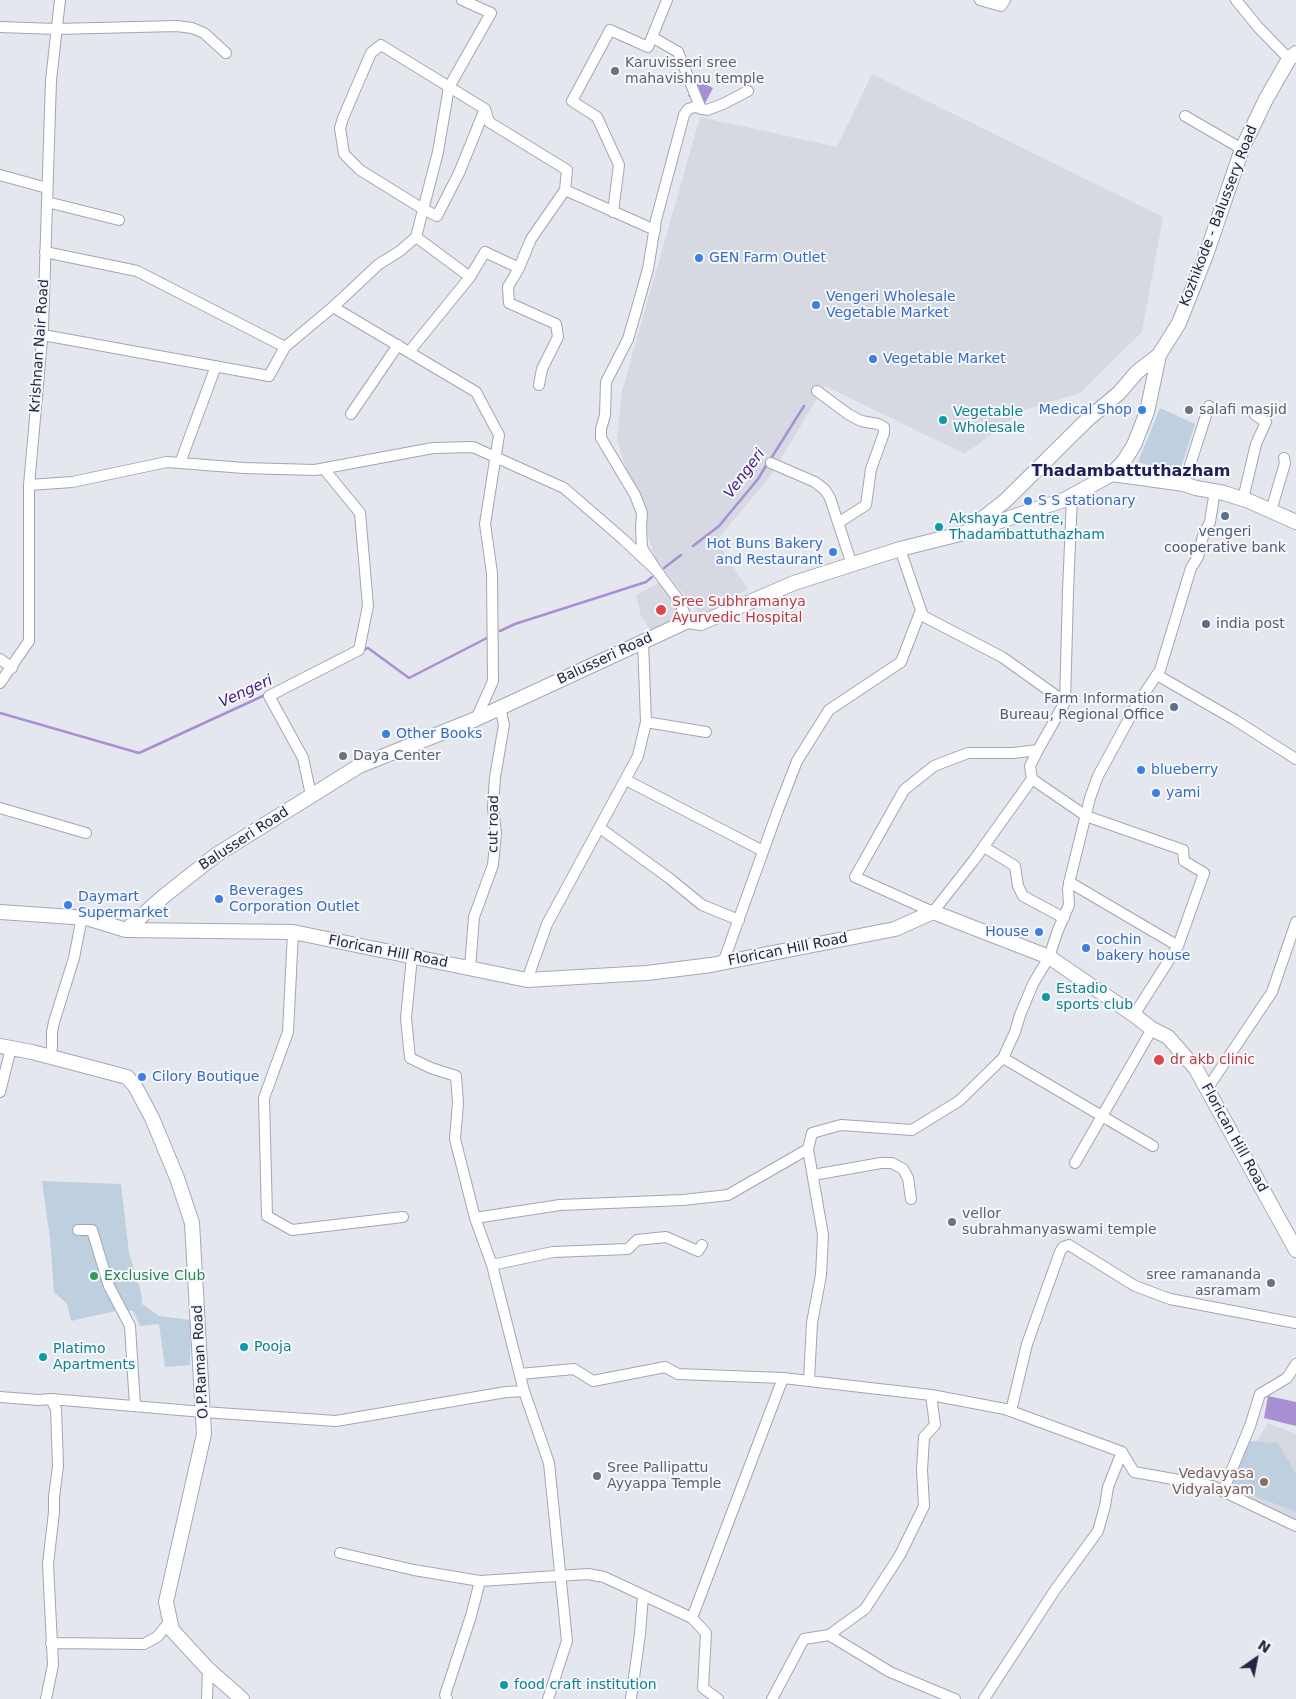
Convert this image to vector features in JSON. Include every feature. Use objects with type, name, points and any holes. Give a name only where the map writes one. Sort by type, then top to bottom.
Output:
[{"type":"street","name":"Krishnan Nair Road","points":[[0,683],[29,641],[29,485],[43,335],[51,80],[60,0]]},
{"type":"street","points":[[43,335],[269,376],[285,347],[379,264],[400,251],[416,237],[438,152],[441,125],[449,87],[491,13],[462,0]]},
{"type":"street","points":[[614,212],[619,165],[597,117],[572,101],[610,30],[648,47],[667,0]]},
{"type":"street","points":[[980,0],[1001,6],[1005,0]]},
{"type":"street","points":[[1236,0],[1258,27],[1293,56]]},
{"type":"street","points":[[0,27],[56,29],[177,26],[192,28],[204,33],[226,53]]},
{"type":"street","points":[[652,37],[678,52],[701,109]]},
{"type":"street","points":[[485,109],[459,173],[437,216],[360,170],[344,154],[340,128],[343,118],[371,53],[381,45],[485,109],[490,122],[567,170],[565,190],[531,239],[519,268],[508,287],[509,303],[556,324],[558,336],[542,369],[539,386]]},
{"type":"street","name":"Kozhikode - Balussery Road","points":[[1159,355],[1179,323],[1206,255],[1242,149],[1266,99],[1293,56]]},
{"type":"street","points":[[688,620],[678,600],[642,548],[642,513],[635,495],[601,438],[601,429],[605,415],[606,382],[628,339],[648,269],[655,230],[684,115],[688,109],[707,110],[748,91]]},
{"type":"street","points":[[1185,116],[1242,149]]},
{"type":"street","points":[[0,175],[48,188]]},
{"type":"street","points":[[565,190],[655,230]]},
{"type":"street","points":[[47,202],[119,220]]},
{"type":"street","points":[[416,237],[470,277]]},
{"type":"street","points":[[46,252],[137,271],[285,347]]},
{"type":"street","points":[[409,352],[470,277],[486,252],[519,268]]},
{"type":"street","points":[[333,306],[476,392],[499,435],[494,456],[485,524],[492,573],[493,681],[476,719]]},
{"type":"street","points":[[351,414],[398,345]]},
{"type":"street","points":[[964,533],[1005,501],[1088,419],[1119,393],[1137,372],[1159,355]]},
{"type":"street","name":"Balusseri Road","points":[[126,930],[164,896],[216,855],[358,766],[476,719],[688,620],[701,623],[794,583],[900,549],[964,533],[1064,500],[1112,474],[1124,461],[1134,445],[1147,412],[1159,355]]},
{"type":"street","points":[[180,463],[216,366]]},
{"type":"street","points":[[817,391],[848,414],[861,421],[884,427],[871,469],[866,505],[838,523]]},
{"type":"street","points":[[1184,484],[1209,406]]},
{"type":"street","points":[[1243,499],[1256,444],[1266,422],[1255,415]]},
{"type":"street","points":[[29,485],[72,482],[167,462],[244,468],[315,470],[433,448],[473,447],[564,488],[657,571]]},
{"type":"street","points":[[1271,511],[1285,464],[1284,458]]},
{"type":"street","points":[[772,463],[815,482],[825,490],[830,498],[852,565]]},
{"type":"street","points":[[312,796],[303,758],[269,696],[359,650],[368,606],[360,513],[324,469]]},
{"type":"street","points":[[1112,474],[1215,490],[1243,499],[1296,522]]},
{"type":"street","points":[[809,1380],[812,1323],[821,1275],[823,1234],[808,1149],[812,1134],[841,1125],[912,1130],[959,1101],[1003,1058],[1034,984],[1049,957],[1064,918],[1068,905],[1069,882],[1098,776],[1136,706],[1160,670],[1191,568],[1198,556],[1203,536],[1210,522],[1215,490]]},
{"type":"street","points":[[1038,750],[1013,753],[968,753],[934,766],[904,790],[855,877],[934,912],[1032,779],[1030,766],[1066,702],[1072,496]]},
{"type":"street","points":[[900,549],[923,616],[1002,657],[1066,702]]},
{"type":"street","points":[[724,963],[797,761],[829,710],[901,662],[921,610]]},
{"type":"street","points":[[527,980],[547,924],[638,756],[646,722],[643,641]]},
{"type":"street","points":[[0,659],[12,668]]},
{"type":"street","points":[[1157,675],[1296,759]]},
{"type":"street","name":"cut road","points":[[470,968],[474,917],[493,866],[496,833],[493,808],[495,777],[504,725],[500,707]]},
{"type":"street","points":[[646,722],[706,732]]},
{"type":"street","points":[[1032,779],[1086,816],[1183,850],[1184,861],[1204,873],[1178,946],[1134,1015]]},
{"type":"street","points":[[626,780],[763,851]]},
{"type":"street","points":[[0,808],[86,833]]},
{"type":"street","points":[[600,828],[669,878],[702,905],[739,920]]},
{"type":"street","points":[[984,846],[1015,866],[1018,886],[1023,896],[1064,918]]},
{"type":"street","points":[[1069,882],[1178,946]]},
{"type":"street","name":"Florican Hill Road","points":[[0,912],[82,917],[126,930],[293,932],[527,980],[647,973],[724,963],[895,929],[934,912],[1049,957],[1152,1029],[1168,1037],[1196,1069],[1296,1250]]},
{"type":"street","points":[[50,1056],[54,1022],[74,958],[82,917]]},
{"type":"street","points":[[1207,1089],[1272,992],[1296,922]]},
{"type":"street","points":[[293,932],[288,1032],[264,1098],[267,1216],[292,1230],[404,1217]]},
{"type":"street","points":[[412,957],[406,1018],[410,1058],[431,1068],[456,1076],[458,1103],[455,1139],[475,1218],[492,1265],[524,1392],[549,1463],[567,1641],[548,1699]]},
{"type":"street","points":[[1075,1163],[1152,1029]]},
{"type":"street","points":[[0,1092],[5,1047]]},
{"type":"street","name":"O.P.Raman Road","points":[[5,1047],[50,1056],[127,1077],[135,1086],[152,1118],[178,1178],[192,1223],[204,1434],[166,1602],[172,1630],[208,1669],[242,1699]]},
{"type":"street","points":[[1003,1058],[1153,1146]]},
{"type":"street","points":[[475,1218],[560,1205],[683,1200],[728,1195],[808,1149]]},
{"type":"street","points":[[812,1175],[880,1163],[892,1163],[903,1169],[908,1178],[911,1199]]},
{"type":"street","points":[[78,1230],[92,1230],[109,1286],[130,1326],[135,1406]]},
{"type":"street","points":[[492,1265],[553,1252],[628,1248],[637,1240],[666,1237],[698,1251],[702,1245]]},
{"type":"street","points":[[1011,1411],[1027,1344],[1060,1252],[1063,1247],[1069,1245],[1135,1286],[1170,1299],[1296,1323]]},
{"type":"street","points":[[1223,1491],[1250,1426],[1260,1394],[1287,1378],[1296,1364]]},
{"type":"street","points":[[520,1374],[574,1369],[593,1381],[665,1367],[678,1374],[809,1380],[930,1395],[1011,1411],[1122,1452],[1134,1472],[1212,1486],[1296,1526]]},
{"type":"street","points":[[692,1618],[783,1378]]},
{"type":"street","points":[[0,1397],[39,1400],[50,1398],[203,1412],[336,1421],[506,1392],[524,1392]]},
{"type":"street","points":[[772,1699],[804,1639],[829,1635],[865,1609],[900,1555],[924,1506],[922,1470],[924,1437],[935,1425],[930,1395]]},
{"type":"street","points":[[46,1699],[53,1665],[49,1550],[58,1466],[56,1409],[50,1398]]},
{"type":"street","points":[[984,1699],[1054,1590],[1098,1531],[1108,1487],[1122,1452]]},
{"type":"street","points":[[340,1554],[414,1570],[480,1581],[588,1574],[604,1577],[692,1618],[706,1634],[703,1688],[718,1699]]},
{"type":"street","points":[[446,1699],[445,1695],[471,1616],[480,1581]]},
{"type":"street","points":[[631,1699],[643,1595]]},
{"type":"street","points":[[51,1643],[144,1644],[157,1638],[170,1621]]},
{"type":"street","points":[[829,1635],[890,1672],[955,1699]]},
{"type":"street","points":[[207,1699],[208,1669]]},
{"type":"shaded area","name":"Vegetable Market","points":[[872,74],[1163,217],[1142,332],[1080,393],[1024,410],[965,454],[825,386],[769,478],[716,541],[748,589],[701,616],[655,558],[617,440],[622,391],[700,117],[837,147]]},
{"type":"shaded area","points":[[696,80],[713,88],[704,105],[688,96]]},
{"type":"shaded area","points":[[1160,408],[1195,424],[1179,474],[1138,462]]},
{"type":"shaded area","name":"Sree Subhramanya Ayurvedic Hospital","points":[[660,582],[685,615],[661,638],[648,627],[641,616],[636,595]]},
{"type":"shaded area","name":"Exclusive Club","points":[[42,1181],[121,1184],[129,1253],[141,1292],[142,1304],[159,1316],[191,1320],[190,1365],[165,1367],[159,1324],[140,1326],[133,1311],[120,1310],[71,1321],[67,1304],[54,1292],[50,1239]]},
{"type":"shaded area","points":[[1268,1396],[1296,1402],[1296,1426],[1264,1418]]},
{"type":"shaded area","name":"Vedavyasa Vidyalayam","points":[[1268,1423],[1296,1434],[1296,1524],[1227,1491]]},
{"type":"shaded area","name":"Vedavyasa Vidyalayam","points":[[1250,1441],[1278,1443],[1296,1474],[1296,1512],[1245,1492],[1229,1479]]},
{"type":"waterway","name":"Vengeri","points":[[770,460],[804,406]]},
{"type":"waterway","name":"Vengeri","points":[[693,546],[719,526],[758,479],[767,464]]},
{"type":"waterway","points":[[664,568],[681,555]]},
{"type":"waterway","name":"Vengeri","points":[[500,631],[515,624],[646,582],[652,577]]},
{"type":"waterway","name":"Vengeri","points":[[363,650],[368,648],[409,678],[487,638]]},
{"type":"waterway","name":"Vengeri","points":[[0,713],[139,753],[265,695]]},
{"type":"place","name":"Karuvisseri sree mahavishnu temple","points":[[615,71]]},
{"type":"place","name":"GEN Farm Outlet","points":[[699,258]]},
{"type":"place","name":"Vengeri Wholesale Vegetable Market","points":[[816,305]]},
{"type":"place","name":"Vegetable Market","points":[[873,359]]},
{"type":"place","name":"Medical Shop","points":[[1142,410]]},
{"type":"place","name":"salafi masjid","points":[[1189,410]]},
{"type":"place","name":"Vegetable Wholesale","points":[[943,420]]},
{"type":"place","name":"S S stationary","points":[[1028,501]]},
{"type":"place","name":"vengeri cooperative bank","points":[[1225,516]]},
{"type":"place","name":"Akshaya Centre, Thadambattuthazham","points":[[939,527]]},
{"type":"place","name":"Hot Buns Bakery and Restaurant","points":[[833,552]]},
{"type":"place","name":"Sree Subhramanya Ayurvedic Hospital","points":[[661,610]]},
{"type":"place","name":"india post","points":[[1206,624]]},
{"type":"place","name":"Farm Information Bureau, Regional Office","points":[[1174,707]]},
{"type":"place","name":"Other Books","points":[[386,734]]},
{"type":"place","name":"Daya Center","points":[[343,756]]},
{"type":"place","name":"blueberry","points":[[1141,770]]},
{"type":"place","name":"yami","points":[[1156,793]]},
{"type":"place","name":"Beverages Corporation Outlet","points":[[219,899]]},
{"type":"place","name":"Daymart Supermarket","points":[[68,905]]},
{"type":"place","name":"House","points":[[1039,932]]},
{"type":"place","name":"cochin bakery house","points":[[1086,948]]},
{"type":"place","name":"Estadio sports club","points":[[1046,997]]},
{"type":"place","name":"dr akb clinic","points":[[1159,1060]]},
{"type":"place","name":"Cilory Boutique","points":[[142,1077]]},
{"type":"place","name":"vellor subrahmanyaswami temple","points":[[952,1222]]},
{"type":"place","name":"Exclusive Club","points":[[94,1276]]},
{"type":"place","name":"sree ramananda asramam","points":[[1271,1283]]},
{"type":"place","name":"Pooja","points":[[244,1347]]},
{"type":"place","name":"Platimo Apartments","points":[[43,1357]]},
{"type":"place","name":"Sree Pallipattu Ayyappa Temple","points":[[597,1476]]},
{"type":"place","name":"Vedavyasa Vidyalayam","points":[[1264,1482]]},
{"type":"place","name":"food craft institution","points":[[504,1685]]},
{"type":"district","name":"Thadambattuthazham","points":[[1131,472]]}]
